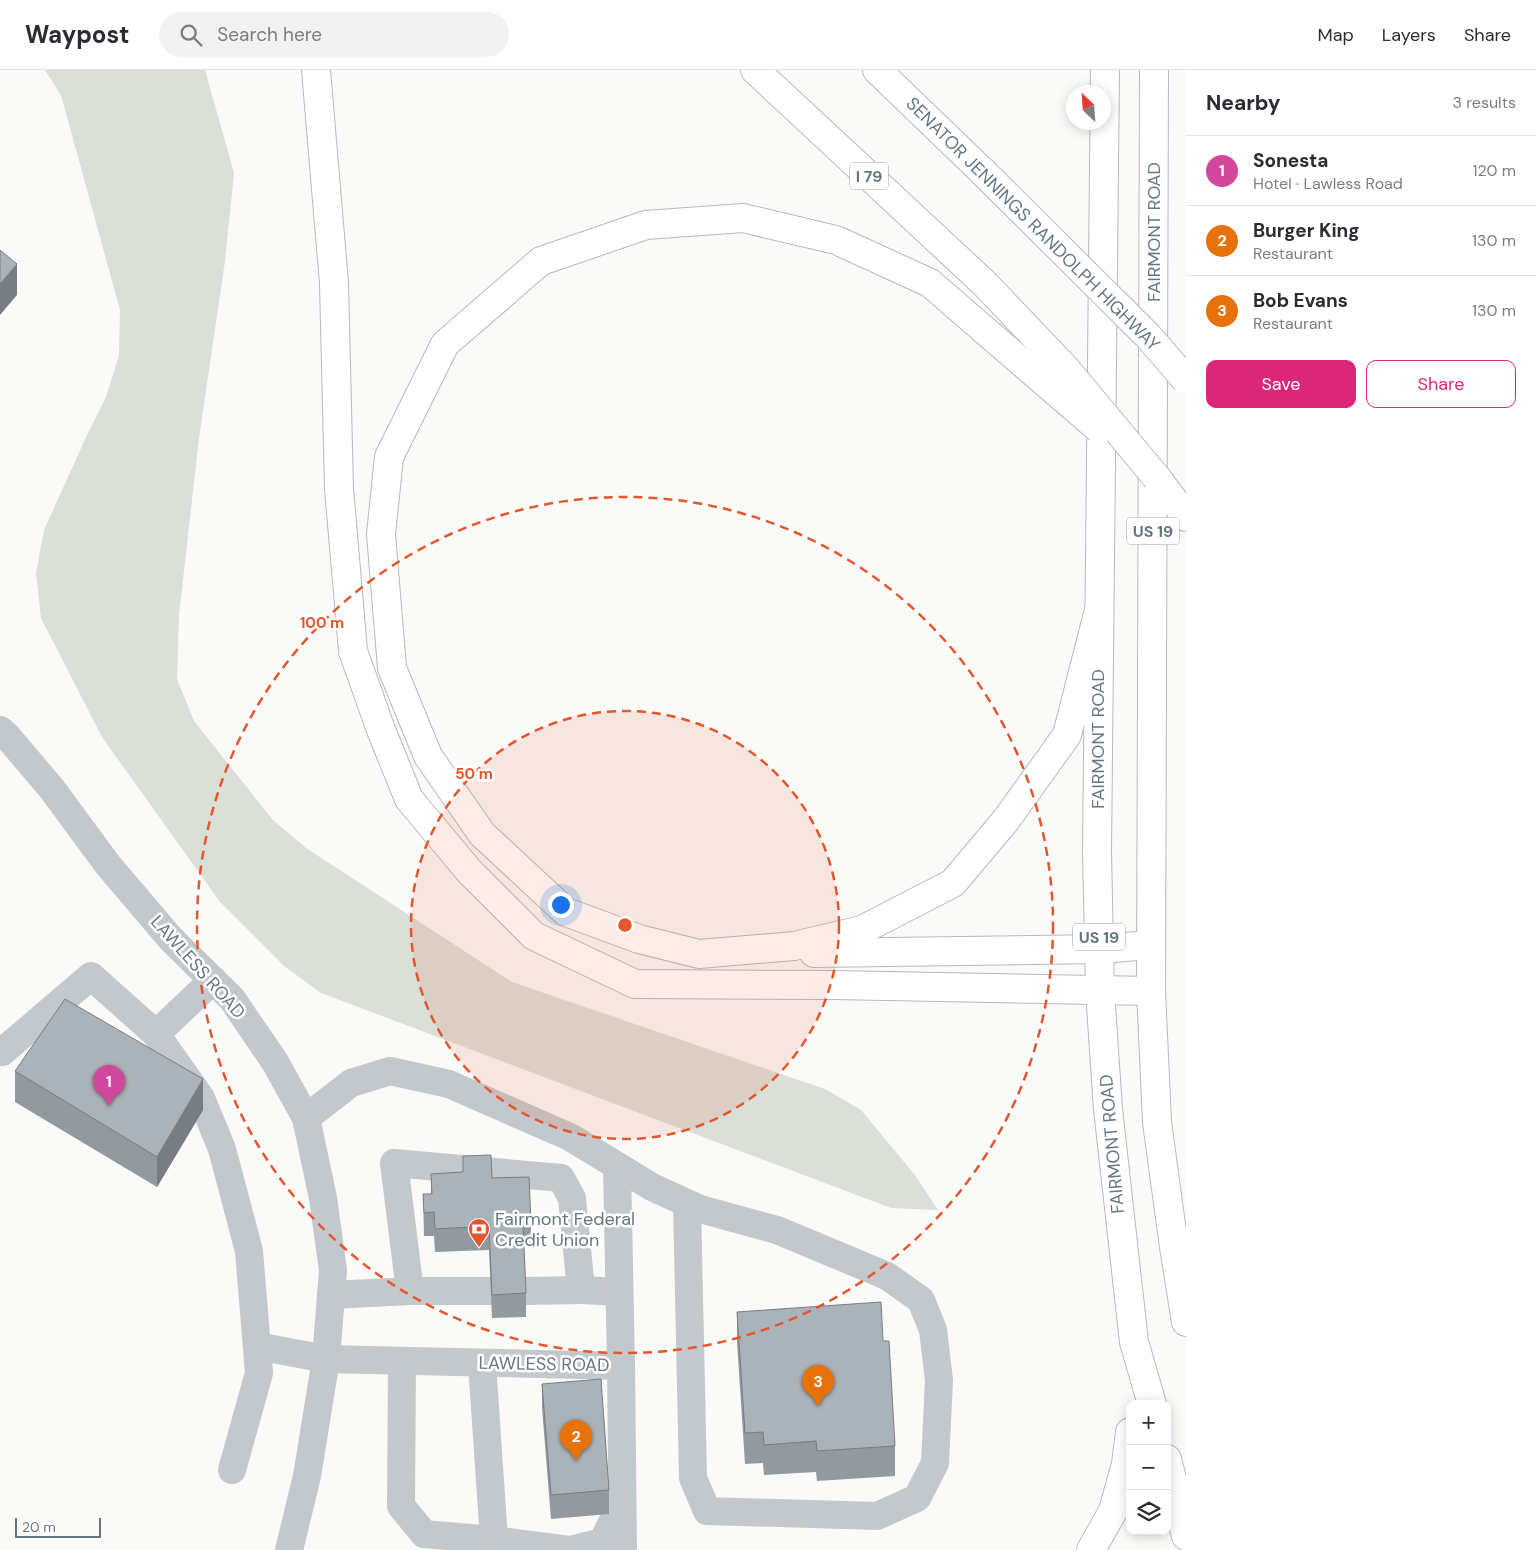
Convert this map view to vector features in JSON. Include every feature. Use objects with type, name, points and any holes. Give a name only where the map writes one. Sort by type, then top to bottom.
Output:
[{"type":"main road","points":[[316,70],[334,283],[338,489],[353,651],[381,730],[409,799],[469,871],[534,936],[634,984],[834,985],[1151,991]]},
{"type":"main road","name":"I 79","points":[[755,70],[984,283],[1066,369],[1157,478],[1186,517]]},
{"type":"main road","name":"SENATOR JENNINGS RANDOLPH HIGHWAY","points":[[877,70],[1148,336],[1186,380]]},
{"type":"main road","name":"FAIRMONT ROAD","points":[[1105,70],[1097,852],[1100,991],[1108,1109],[1124,1264],[1134,1342],[1151,1400]]},
{"type":"main road","name":"FAIRMONT ROAD","points":[[1154,70],[1151,991],[1156,1122],[1186,1322]]},
{"type":"main road","points":[[1150,945],[1100,949],[699,954],[639,939],[566,912],[482,834],[428,756],[392,668],[381,534],[389,457],[445,344],[541,260],[646,225],[743,218],[836,240],[930,283],[1157,478]]},
{"type":"main road","points":[[699,954],[794,946],[862,930],[953,883],[1006,820],[1067,735],[1099,610]]},
{"type":"main road","points":[[1131,1400],[1134,1342]]},
{"type":"main road","points":[[1091,1550],[1113,1511],[1126,1464],[1128,1445]]},
{"type":"main road","points":[[1171,1475],[1186,1536]]},
{"type":"street","name":"LAWLESS ROAD","points":[[0,730],[52,789],[114,872],[171,939],[232,999],[276,1062],[306,1118],[323,1198],[333,1270],[326,1359],[307,1476],[289,1550]]},
{"type":"street","points":[[2,1052],[91,976],[156,1034],[201,1098],[222,1149],[249,1251],[257,1346],[259,1373],[232,1470]]},
{"type":"street","points":[[156,1034],[213,980]]},
{"type":"street","points":[[306,1118],[351,1083],[390,1071],[449,1084],[570,1137],[652,1187],[687,1203],[700,1209],[777,1230],[888,1276],[921,1300],[933,1330],[939,1380],[935,1463],[918,1498],[877,1516],[707,1511],[693,1478],[687,1203]]},
{"type":"street","points":[[410,1292],[394,1163],[561,1178],[572,1198],[581,1290]]},
{"type":"street","name":"LAWLESS ROAD","points":[[326,1359],[621,1366],[616,1166]]},
{"type":"street","points":[[445,1167],[456,1192],[463,1192]]},
{"type":"street","points":[[491,1191],[512,1191],[524,1175]]},
{"type":"street","points":[[525,1291],[581,1290],[619,1292]]},
{"type":"street","points":[[331,1295],[491,1291]]},
{"type":"street","points":[[257,1346],[326,1359]]},
{"type":"street","points":[[402,1361],[401,1506],[424,1534],[494,1540],[569,1550],[602,1542],[615,1517],[611,1435],[622,1412]]},
{"type":"street","points":[[482,1363],[494,1540]]},
{"type":"street","points":[[621,1366],[624,1550]]},
{"type":"shaded area","points":[[45,70],[205,70],[234,173],[225,261],[199,438],[179,615],[177,679],[194,721],[273,820],[306,848],[512,982],[825,1089],[861,1110],[915,1175],[938,1210],[891,1208],[321,993],[284,966],[220,902],[102,737],[41,618],[36,573],[44,530],[106,397],[119,355],[120,310],[61,95]]},
{"type":"building","points":[[0,250],[17,264],[0,284]]},
{"type":"building","points":[[65,999],[203,1079],[157,1157],[15,1071]]},
{"type":"building","name":"Fairmont Federal Credit Union","points":[[491,1155],[492,1178],[529,1177],[531,1223],[523,1223],[526,1293],[492,1295],[489,1226],[435,1229],[434,1212],[424,1213],[423,1194],[432,1194],[431,1174],[463,1172],[463,1156]]},
{"type":"building","points":[[881,1302],[883,1341],[889,1341],[895,1446],[817,1451],[816,1441],[764,1445],[763,1432],[745,1433],[737,1312]]},
{"type":"building","points":[[601,1379],[609,1490],[551,1495],[542,1384]]},
{"type":"place","name":"Sonesta","points":[[109,1106]]},
{"type":"place","name":"Fairmont Federal Credit Union","points":[[479,1248]]},
{"type":"place","name":"Bob Evans","points":[[818,1406]]},
{"type":"place","name":"Burger King","points":[[576,1461]]}]
